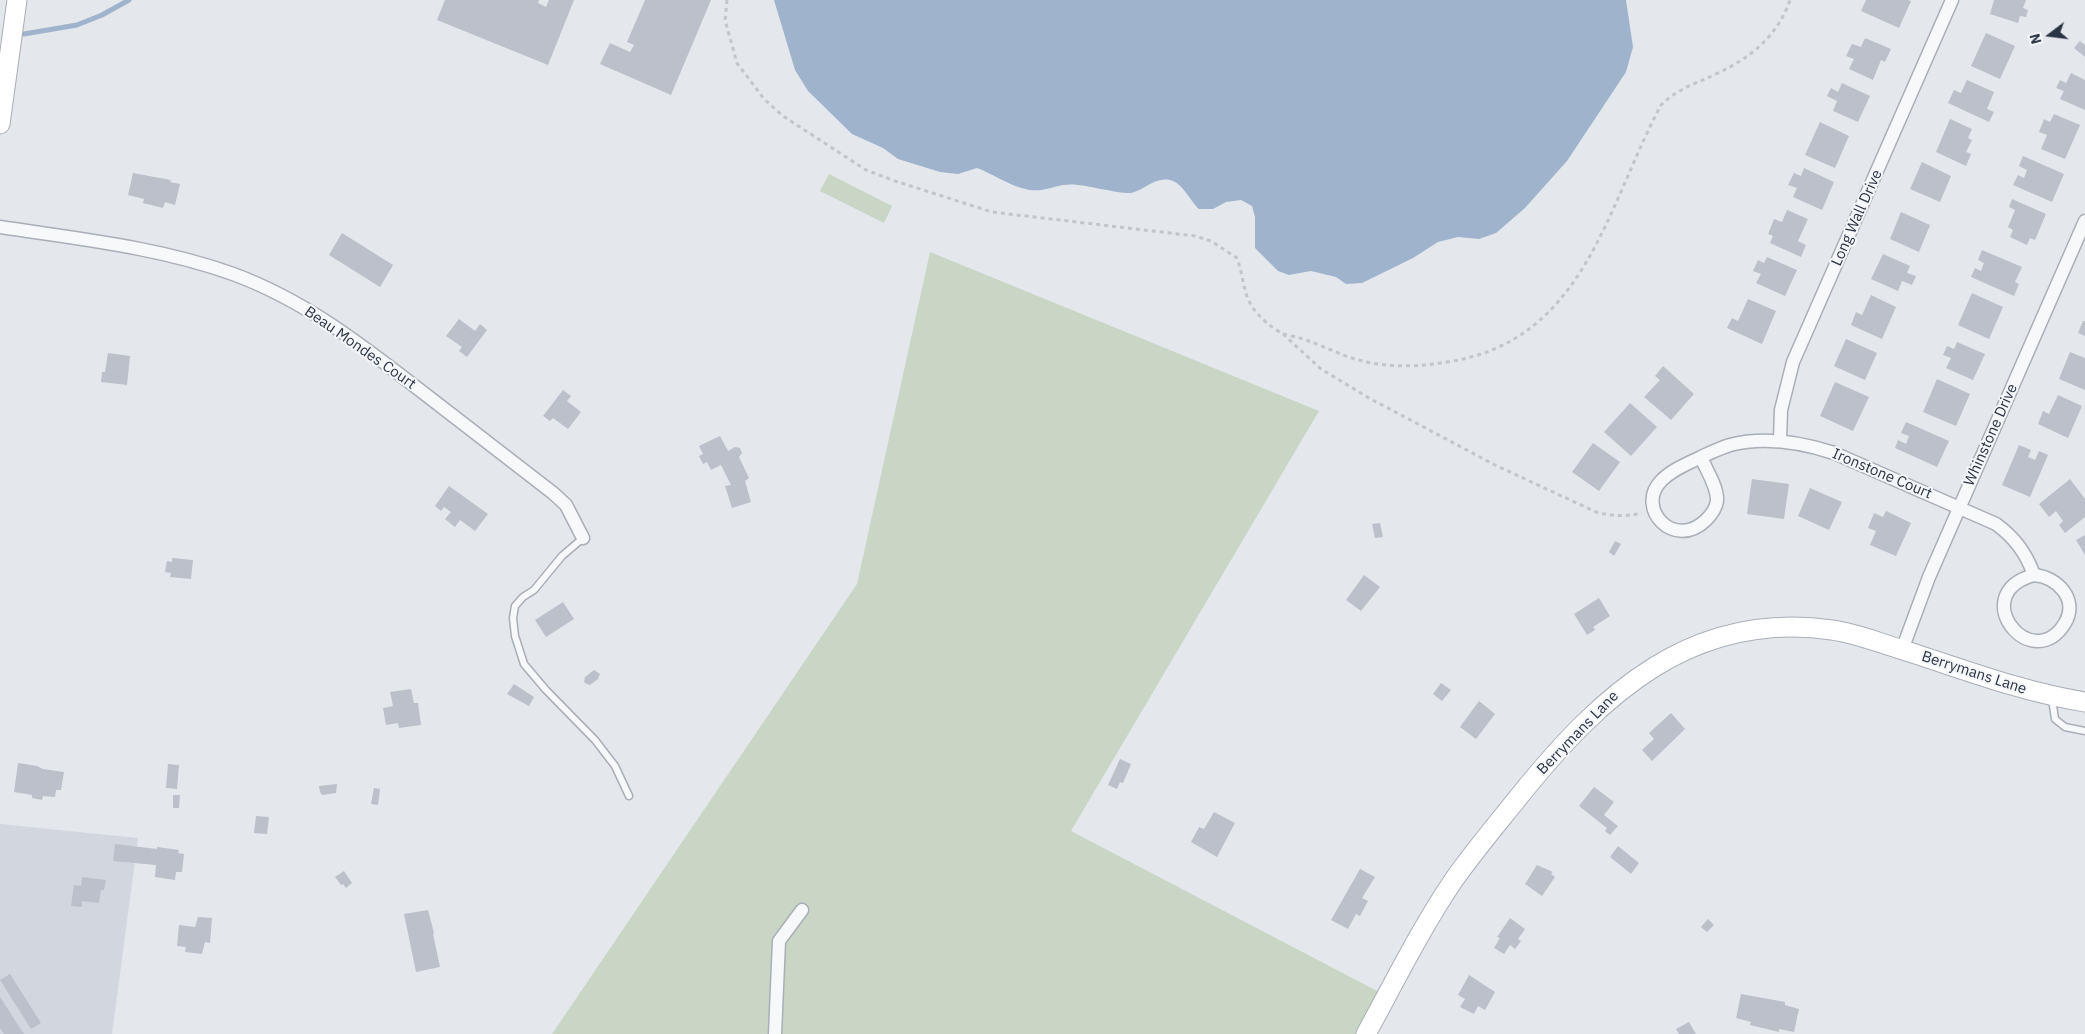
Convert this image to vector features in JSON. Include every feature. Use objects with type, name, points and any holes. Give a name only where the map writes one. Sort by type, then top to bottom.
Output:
[{"type":"street","points":[[0,124],[17,0]]},
{"type":"street","name":"Long Wall Drive","points":[[1780,440],[1781,410],[1786,385],[1794,362],[1952,0]]},
{"type":"street","name":"Whinstone Drive","points":[[1902,650],[1929,577],[2085,221]]},
{"type":"street","name":"Beau Mondes Court","points":[[0,227],[114,244],[184,259],[235,275],[293,301],[324,319],[362,346],[553,493],[566,505],[584,538]]},
{"type":"street","name":"Ironstone Court","points":[[1654,510],[1652,495],[1660,481],[1674,471],[1728,445],[1752,440],[1780,440],[1813,446],[1834,453],[1996,524],[2010,535],[2021,548],[2034,575]]},
{"type":"street","points":[[1654,510],[1660,523],[1673,530],[1688,531],[1700,526],[1709,518],[1717,500],[1715,489],[1700,457]]},
{"type":"street","points":[[2034,575],[2045,576],[2058,583],[2066,593],[2069,607],[2067,620],[2060,631],[2050,638],[2037,641],[2024,638],[2014,632],[2007,622],[2004,611],[2005,599],[2011,587],[2022,578],[2034,575]]},
{"type":"street","name":"Berrymans Lane","points":[[1366,1034],[1453,881],[1526,788],[1568,740],[1608,700],[1633,680],[1664,660],[1708,641],[1752,630],[1802,627],[1833,630],[1870,639],[2051,697],[2085,702]]},
{"type":"street","points":[[775,1034],[779,941],[802,910]]},
{"type":"lane","points":[[584,538],[562,556],[534,590],[515,606],[513,618],[515,636],[524,664],[546,690],[595,740],[616,766],[629,796]]},
{"type":"lane","points":[[2051,697],[2055,719],[2065,727],[2085,731]]},
{"type":"path","points":[[727,0],[725,20],[737,63],[764,99],[783,116],[866,170],[992,212],[1195,236],[1211,241],[1238,258],[1244,287],[1252,306],[1262,318],[1321,369],[1369,398],[1504,469],[1596,512],[1613,516],[1629,516],[1654,510]]},
{"type":"path","points":[[1282,334],[1299,338],[1354,359],[1388,367],[1421,366],[1464,360],[1495,350],[1526,332],[1551,312],[1577,279],[1596,246],[1661,105],[1674,93],[1741,62],[1756,50],[1777,28],[1790,0]]},
{"type":"shaded area","points":[[0,824],[138,838],[112,1034],[0,1034]]},
{"type":"green space","points":[[829,174],[892,206],[884,223],[820,191]]},
{"type":"green space","points":[[930,252],[1319,411],[1071,831],[1379,992],[1357,1034],[552,1034],[857,584]]},
{"type":"water","points":[[774,0],[1626,0],[1633,47],[1626,72],[1567,161],[1525,208],[1496,233],[1479,239],[1458,237],[1438,242],[1413,258],[1362,283],[1346,284],[1336,277],[1311,271],[1289,275],[1278,271],[1255,248],[1255,217],[1252,206],[1241,200],[1226,202],[1213,209],[1199,209],[1183,188],[1170,180],[1159,180],[1131,193],[1072,185],[1033,190],[1016,186],[977,168],[958,174],[940,172],[898,159],[883,148],[852,134],[808,91],[795,70]]},
{"type":"building","points":[[445,0],[539,0],[538,3],[546,7],[549,0],[574,0],[548,65],[437,20]]},
{"type":"building","points":[[645,0],[711,0],[671,95],[600,64],[610,43],[630,52],[634,45],[627,42]]},
{"type":"building","points":[[1866,0],[1911,1],[1899,28],[1861,11]]},
{"type":"building","points":[[1994,0],[2026,0],[2023,8],[2028,10],[2026,17],[2020,16],[2018,23],[1990,14]]},
{"type":"building","points":[[1986,33],[2015,46],[2000,79],[1971,66]]},
{"type":"building","points":[[1865,38],[1891,49],[1885,62],[1881,60],[1873,80],[1849,69],[1854,59],[1846,56],[1852,44],[1861,47]]},
{"type":"building","points":[[2080,41],[2085,45],[2085,57],[2074,48]]},
{"type":"building","points":[[2071,73],[2085,80],[2085,110],[2060,99],[2064,91],[2056,88],[2060,80],[2066,83]]},
{"type":"building","points":[[1967,80],[1994,92],[1987,109],[1994,112],[1989,122],[1948,103],[1954,90],[1961,93]]},
{"type":"building","points":[[1842,83],[1870,96],[1858,122],[1833,111],[1837,101],[1827,96],[1831,88],[1838,92]]},
{"type":"building","points":[[2054,114],[2080,125],[2065,159],[2041,149],[2047,135],[2039,132],[2044,119],[2050,122]]},
{"type":"building","points":[[1950,119],[1972,129],[1968,138],[1972,140],[1966,152],[1971,154],[1966,166],[1936,152]]},
{"type":"building","points":[[1820,122],[1849,136],[1835,168],[1805,155]]},
{"type":"building","points":[[2023,156],[2064,174],[2052,202],[2013,185],[2018,175],[2024,178],[2027,170],[2019,166]]},
{"type":"building","points":[[1922,162],[1951,176],[1940,202],[1910,189]]},
{"type":"building","points":[[1804,168],[1834,182],[1822,210],[1793,197],[1797,188],[1788,185],[1794,173],[1801,176]]},
{"type":"building","points":[[133,173],[171,180],[170,182],[180,184],[175,205],[165,202],[163,208],[143,203],[144,199],[128,195]]},
{"type":"building","points":[[2012,199],[2046,214],[2035,240],[2030,238],[2027,245],[2010,237],[2013,230],[2008,227],[2015,210],[2009,207]]},
{"type":"building","points":[[1787,210],[1808,219],[1798,241],[1806,245],[1801,257],[1770,243],[1773,236],[1768,234],[1774,219],[1782,222]]},
{"type":"building","points":[[1901,212],[1930,225],[1919,252],[1890,239]]},
{"type":"building","points":[[342,233],[393,265],[380,287],[329,255]]},
{"type":"building","points":[[1982,250],[2022,267],[2015,282],[2019,284],[2014,296],[1971,277],[1975,268],[1981,271],[1984,263],[1978,260]]},
{"type":"building","points":[[1883,254],[1910,266],[1907,273],[1916,276],[1912,285],[1902,281],[1898,291],[1871,279]]},
{"type":"building","points":[[1767,257],[1797,270],[1785,296],[1756,283],[1761,274],[1753,271],[1758,260],[1764,263]]},
{"type":"building","points":[[1972,293],[2003,307],[1989,339],[1958,325]]},
{"type":"building","points":[[1871,295],[1896,307],[1882,339],[1851,325],[1856,312],[1862,315]]},
{"type":"building","points":[[1748,299],[1776,311],[1762,344],[1727,328],[1732,318],[1738,321]]},
{"type":"building","points":[[459,319],[475,331],[480,324],[487,330],[467,357],[459,351],[462,347],[446,336]]},
{"type":"building","points":[[2083,321],[2085,321],[2085,336],[2078,333]]},
{"type":"building","points":[[1846,339],[1877,353],[1865,380],[1834,366]]},
{"type":"building","points":[[1957,342],[1985,354],[1973,380],[1946,368],[1951,358],[1943,355],[1947,346],[1954,349]]},
{"type":"building","points":[[2070,352],[2085,358],[2085,390],[2059,379]]},
{"type":"building","points":[[108,353],[130,356],[127,385],[101,382],[102,372],[105,372]]},
{"type":"building","points":[[1663,366],[1694,394],[1671,420],[1644,397],[1660,380],[1655,376]]},
{"type":"building","points":[[1937,379],[1970,394],[1956,426],[1923,412]]},
{"type":"building","points":[[1835,382],[1869,397],[1853,431],[1820,416]]},
{"type":"building","points":[[563,390],[571,396],[567,401],[581,412],[568,429],[553,418],[550,421],[543,416]]},
{"type":"building","points":[[2058,395],[2082,406],[2068,438],[2038,424],[2043,411],[2049,414]]},
{"type":"building","points":[[1630,403],[1657,427],[1631,456],[1604,432]]},
{"type":"building","points":[[1906,422],[1949,441],[1937,467],[1895,448],[1898,440],[1906,444],[1909,436],[1901,433]]},
{"type":"building","points":[[720,436],[728,451],[735,447],[740,448],[742,453],[739,457],[749,478],[745,481],[751,502],[732,508],[725,486],[731,485],[721,465],[711,470],[707,462],[703,464],[699,456],[703,454],[699,446]]},
{"type":"building","points":[[1593,443],[1620,462],[1599,491],[1572,472]]},
{"type":"building","points":[[2019,445],[2031,450],[2028,457],[2035,460],[2039,451],[2048,455],[2030,497],[2002,485]]},
{"type":"building","points":[[1752,479],[1789,484],[1784,519],[1747,514]]},
{"type":"building","points":[[2070,479],[2085,499],[2085,517],[2065,533],[2059,525],[2063,521],[2056,511],[2049,517],[2039,504]]},
{"type":"building","points":[[449,486],[488,514],[475,531],[460,520],[455,527],[445,519],[451,512],[444,507],[441,511],[435,506]]},
{"type":"building","points":[[1810,488],[1842,502],[1829,530],[1798,516]]},
{"type":"building","points":[[1886,511],[1911,523],[1896,556],[1870,545],[1876,531],[1868,528],[1874,513],[1883,517]]},
{"type":"building","points":[[1380,523],[1383,537],[1375,538],[1372,524]]},
{"type":"building","points":[[2085,535],[2085,555],[2076,540]]},
{"type":"building","points":[[1615,541],[1621,544],[1614,556],[1609,552]]},
{"type":"building","points":[[172,558],[193,560],[191,579],[170,577],[171,573],[165,572],[167,561],[172,562]]},
{"type":"building","points":[[1364,575],[1380,587],[1361,611],[1346,600]]},
{"type":"building","points":[[1599,598],[1610,616],[1593,627],[1595,630],[1587,635],[1574,614]]},
{"type":"building","points":[[563,602],[574,619],[546,637],[535,620]]},
{"type":"building","points":[[594,670],[600,674],[598,679],[590,685],[587,684],[584,682],[585,677]]},
{"type":"building","points":[[1441,683],[1451,690],[1442,701],[1433,694]]},
{"type":"building","points":[[514,684],[534,697],[529,706],[507,694]]},
{"type":"building","points":[[411,689],[414,703],[418,703],[421,725],[399,728],[398,723],[386,725],[383,708],[393,706],[390,692]]},
{"type":"building","points":[[1479,701],[1495,714],[1476,739],[1460,727]]},
{"type":"building","points":[[1671,713],[1685,729],[1652,761],[1642,750],[1654,739],[1649,733]]},
{"type":"building","points":[[1120,759],[1131,764],[1123,783],[1120,782],[1117,789],[1108,785]]},
{"type":"building","points":[[18,763],[64,772],[61,790],[56,790],[55,797],[43,796],[42,800],[32,798],[32,795],[14,792]]},
{"type":"building","points":[[168,764],[179,765],[177,789],[166,788]]},
{"type":"building","points":[[337,784],[336,793],[322,795],[320,792],[319,786]]},
{"type":"building","points":[[1594,787],[1614,802],[1604,815],[1618,826],[1610,835],[1605,831],[1607,828],[1579,806]]},
{"type":"building","points":[[374,788],[380,789],[378,805],[371,804]]},
{"type":"building","points":[[173,795],[180,795],[179,808],[173,808]]},
{"type":"building","points":[[1214,812],[1235,823],[1217,857],[1191,842],[1199,827],[1204,829]]},
{"type":"building","points":[[256,816],[269,817],[267,834],[254,833]]},
{"type":"building","points":[[115,844],[179,850],[178,853],[184,854],[182,872],[176,872],[175,880],[155,877],[156,865],[113,861]]},
{"type":"building","points":[[1618,846],[1639,863],[1631,874],[1610,857]]},
{"type":"building","points":[[1537,865],[1553,872],[1551,874],[1555,877],[1542,896],[1525,884]]},
{"type":"building","points":[[1360,869],[1375,877],[1362,898],[1368,901],[1360,916],[1356,914],[1348,929],[1331,920]]},
{"type":"building","points":[[344,871],[352,883],[346,888],[335,877]]},
{"type":"building","points":[[82,877],[106,880],[104,890],[101,890],[99,903],[82,901],[82,907],[71,906],[74,885],[81,886]]},
{"type":"building","points":[[428,910],[440,967],[416,972],[404,914]]},
{"type":"building","points":[[198,917],[212,918],[210,943],[205,942],[202,954],[185,952],[186,947],[177,946],[179,925],[195,927]]},
{"type":"building","points":[[1510,918],[1525,929],[1518,939],[1521,941],[1515,949],[1510,945],[1504,954],[1494,948],[1500,938],[1497,937]]},
{"type":"building","points":[[1708,919],[1714,925],[1707,932],[1701,927]]},
{"type":"building","points":[[10,974],[41,1023],[31,1029],[0,980]]},
{"type":"building","points":[[1469,975],[1495,992],[1485,1010],[1478,1006],[1474,1014],[1460,1007],[1465,999],[1458,995]]},
{"type":"building","points":[[1741,994],[1785,1002],[1785,1005],[1799,1009],[1794,1032],[1779,1029],[1779,1032],[1750,1025],[1751,1022],[1736,1018]]},
{"type":"building","points":[[0,997],[24,1034],[4,1034],[0,1028]]},
{"type":"building","points":[[1689,1022],[1696,1034],[1679,1034],[1676,1029]]},
{"type":"waterway","points":[[24,34],[77,25],[102,15],[129,0]]}]
